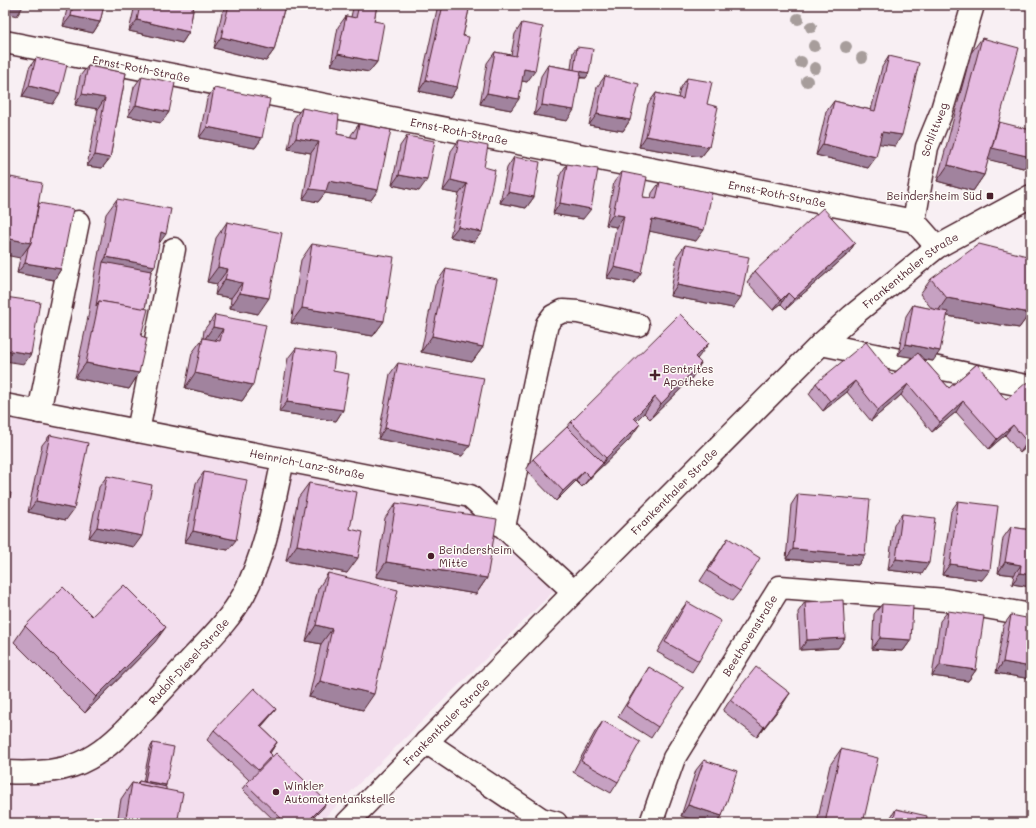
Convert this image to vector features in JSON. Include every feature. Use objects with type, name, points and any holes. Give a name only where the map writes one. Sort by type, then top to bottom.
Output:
[{"type":"street","name":"Schlittweg","points":[[914,221],[927,147],[941,114],[973,5]]},
{"type":"street","name":"Ernst-Roth-Straße","points":[[5,42],[914,221]]},
{"type":"street","name":"Frankenthaler Straße","points":[[347,823],[821,344],[852,316],[937,247],[1031,196]]},
{"type":"street","points":[[914,221],[937,247]]},
{"type":"street","points":[[39,412],[78,222]]},
{"type":"street","points":[[138,431],[174,248]]},
{"type":"street","points":[[504,527],[547,324],[553,316],[563,311],[578,312],[638,325]]},
{"type":"street","points":[[821,344],[1031,386]]},
{"type":"street","name":"Heinrich-Lanz-Straße","points":[[5,405],[470,496],[574,592]]},
{"type":"street","name":"Rudolf-Diesel-Straße","points":[[5,772],[51,772],[69,767],[102,752],[124,732],[218,630],[233,612],[244,594],[256,567],[265,540],[283,460]]},
{"type":"street","name":"Beethovenstraße","points":[[651,823],[674,758],[780,588],[946,600],[1031,615]]},
{"type":"street","points":[[426,742],[541,819],[556,823]]},
{"type":"shaded area","points":[[5,407],[467,501],[559,586],[319,823],[5,823]]},
{"type":"building","points":[[73,5],[104,5],[100,22],[71,16]]},
{"type":"building","points":[[140,5],[194,5],[189,32],[137,20]]},
{"type":"building","points":[[229,5],[285,5],[274,50],[221,37]]},
{"type":"building","points":[[359,5],[377,5],[374,21],[384,23],[377,62],[338,54],[346,16],[356,18]]},
{"type":"building","points":[[443,5],[470,5],[463,36],[469,37],[457,87],[426,80]]},
{"type":"building","points":[[522,23],[543,27],[535,71],[524,69],[519,99],[487,93],[495,52],[516,56]]},
{"type":"building","points":[[982,38],[1019,48],[984,175],[948,165]]},
{"type":"building","points":[[577,47],[593,49],[589,73],[574,70]]},
{"type":"building","points":[[889,56],[919,63],[902,135],[882,132],[876,157],[823,144],[834,101],[875,111]]},
{"type":"building","points":[[36,58],[67,65],[60,93],[29,86]]},
{"type":"building","points":[[548,65],[581,71],[574,110],[542,105]]},
{"type":"building","points":[[88,66],[126,73],[110,158],[95,155],[105,98],[82,94]]},
{"type":"building","points":[[142,76],[175,83],[169,112],[136,105]]},
{"type":"building","points":[[605,76],[639,84],[630,120],[597,114]]},
{"type":"building","points":[[687,78],[712,82],[707,104],[718,107],[709,147],[646,136],[656,93],[683,99]]},
{"type":"building","points":[[214,88],[270,99],[262,138],[207,127]]},
{"type":"building","points":[[302,108],[339,115],[337,134],[356,138],[359,124],[391,130],[378,190],[329,181],[326,191],[310,189],[319,142],[296,138]]},
{"type":"building","points":[[999,122],[1031,130],[1031,157],[992,148]]},
{"type":"building","points":[[407,136],[435,141],[427,180],[399,175]]},
{"type":"building","points":[[459,140],[488,146],[484,167],[495,170],[482,232],[458,227],[467,184],[451,180]]},
{"type":"building","points":[[514,157],[540,162],[534,197],[508,192]]},
{"type":"building","points":[[567,164],[598,169],[591,209],[560,203]]},
{"type":"building","points":[[622,172],[647,177],[643,197],[656,199],[660,182],[712,193],[704,230],[652,219],[641,273],[614,267],[624,216],[613,214]]},
{"type":"building","points":[[5,176],[42,183],[31,243],[5,238]]},
{"type":"building","points":[[117,199],[171,209],[166,234],[161,232],[155,266],[106,257]]},
{"type":"building","points":[[39,203],[73,209],[61,269],[25,263],[28,248],[31,243]]},
{"type":"building","points":[[823,208],[855,243],[794,299],[788,293],[781,300],[755,271]]},
{"type":"building","points":[[227,222],[282,233],[269,298],[240,293],[242,283],[225,279],[228,269],[218,267]]},
{"type":"building","points":[[312,244],[394,257],[384,321],[302,308]]},
{"type":"building","points":[[979,244],[1031,257],[1030,313],[947,298],[931,279]]},
{"type":"building","points":[[685,245],[749,257],[741,297],[677,285]]},
{"type":"building","points":[[103,262],[151,271],[145,309],[99,301],[96,306]]},
{"type":"building","points":[[446,269],[497,279],[483,347],[432,336]]},
{"type":"building","points":[[5,297],[40,302],[31,354],[5,350]]},
{"type":"building","points":[[99,301],[148,309],[141,336],[147,338],[139,373],[86,363]]},
{"type":"building","points":[[913,305],[948,312],[940,351],[906,344]]},
{"type":"building","points":[[680,314],[709,343],[695,357],[701,363],[661,404],[655,397],[634,418],[640,424],[606,458],[571,422]]},
{"type":"building","points":[[215,315],[266,325],[253,385],[195,373],[203,338],[220,341],[223,329],[213,327]]},
{"type":"building","points":[[866,342],[892,375],[918,353],[949,388],[977,364],[1006,400],[1027,382],[1031,387],[1031,439],[1027,442],[1013,425],[997,439],[963,401],[940,422],[908,384],[878,410],[855,381],[830,401],[816,383]]},
{"type":"building","points":[[296,348],[335,354],[333,371],[349,374],[343,410],[287,402]]},
{"type":"building","points":[[398,363],[484,378],[470,446],[385,428]]},
{"type":"building","points":[[567,427],[603,463],[590,477],[584,471],[563,491],[533,459]]},
{"type":"building","points":[[50,435],[88,443],[74,509],[36,501]]},
{"type":"building","points":[[204,472],[247,480],[236,540],[193,531]]},
{"type":"building","points":[[107,476],[152,485],[142,536],[97,527]]},
{"type":"building","points":[[309,483],[357,492],[350,529],[363,532],[358,558],[297,545]]},
{"type":"building","points":[[5,492],[11,493],[5,521]]},
{"type":"building","points":[[798,494],[870,500],[865,555],[793,549]]},
{"type":"building","points":[[958,501],[998,506],[990,570],[950,564]]},
{"type":"building","name":"Beindersheim Mitte","points":[[396,503],[497,519],[487,578],[386,562]]},
{"type":"building","points":[[902,514],[935,518],[929,563],[896,559]]},
{"type":"building","points":[[1011,527],[1031,530],[1031,575],[1020,573],[1021,565],[1005,562]]},
{"type":"building","points":[[728,538],[760,558],[740,591],[708,571]]},
{"type":"building","points":[[328,573],[398,590],[374,694],[320,681],[332,629],[316,625]]},
{"type":"building","points":[[124,585],[166,627],[96,697],[25,626],[63,587],[92,616]]},
{"type":"building","points":[[843,600],[845,638],[807,640],[805,602]]},
{"type":"building","points":[[687,602],[721,621],[699,661],[665,642]]},
{"type":"building","points":[[882,604],[913,606],[911,640],[880,638]]},
{"type":"building","points":[[948,611],[984,616],[976,670],[940,665]]},
{"type":"building","points":[[1011,615],[1031,619],[1031,667],[1003,662]]},
{"type":"building","points":[[649,667],[684,688],[658,727],[626,706]]},
{"type":"building","points":[[756,667],[790,693],[764,727],[730,700]]},
{"type":"building","points":[[254,688],[276,709],[260,726],[277,742],[269,752],[272,755],[258,770],[214,730]]},
{"type":"building","points":[[603,721],[640,742],[618,782],[581,761]]},
{"type":"building","points":[[153,743],[174,747],[166,785],[145,781]]},
{"type":"building","points":[[841,749],[878,758],[863,823],[825,823]]},
{"type":"building","name":"Winkler Automatentankstelle","points":[[276,753],[327,802],[306,823],[286,823],[246,784]]},
{"type":"building","points":[[704,760],[737,771],[722,816],[688,805]]},
{"type":"building","points":[[139,781],[166,787],[166,790],[138,784]]},
{"type":"building","points":[[132,783],[183,793],[177,823],[125,823]]},
{"type":"building","points":[[896,809],[927,816],[926,823],[893,823]]},
{"type":"building","points":[[431,819],[435,823],[428,823]]},
{"type":"place","name":"Beindersheim Süd","points":[[990,196]]},
{"type":"place","name":"Bentrites Apotheke","points":[[655,375]]},
{"type":"place","name":"Beindersheim Mitte","points":[[431,556]]},
{"type":"place","name":"Winkler Automatentankstelle","points":[[276,792]]}]
